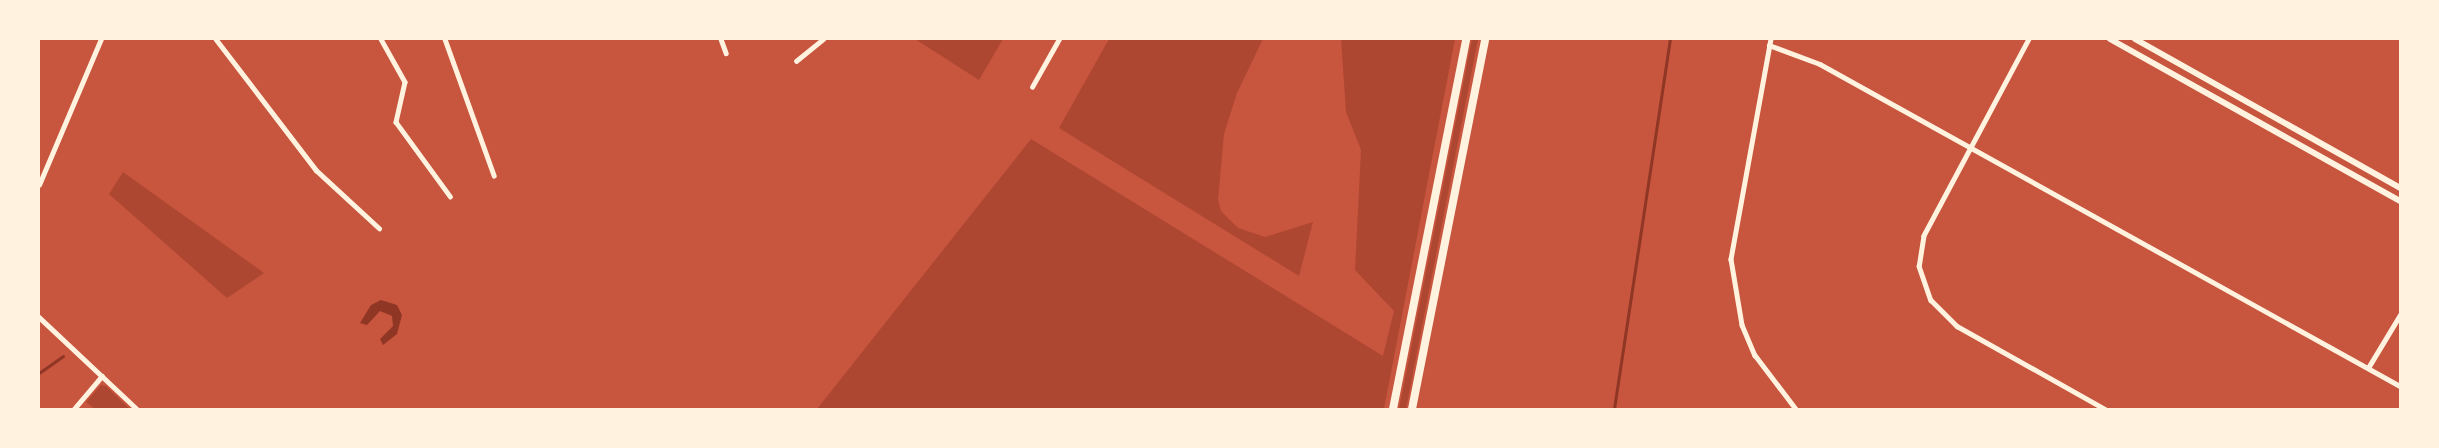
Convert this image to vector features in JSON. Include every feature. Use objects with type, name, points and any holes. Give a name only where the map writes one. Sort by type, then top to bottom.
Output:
[{"type":"highway","points":[[1393,409],[1466,39]]},
{"type":"highway","points":[[1412,409],[1484,39]]},
{"type":"main road","points":[[2110,39],[2400,201]]},
{"type":"main road","points":[[2135,39],[2400,188]]},
{"type":"street","points":[[39,185],[101,39]]},
{"type":"street","points":[[216,39],[316,170],[379,228]]},
{"type":"street","points":[[382,39],[405,82],[396,122],[450,196]]},
{"type":"street","points":[[445,39],[494,175]]},
{"type":"street","points":[[721,39],[726,53]]},
{"type":"street","points":[[796,61],[823,39]]},
{"type":"street","points":[[1032,87],[1059,39]]},
{"type":"street","points":[[1771,39],[1731,259],[1735,297],[1751,347],[1777,388],[1796,409]]},
{"type":"street","points":[[2030,39],[1924,236],[1920,253],[1923,281],[1931,300],[1956,326],[2105,409]]},
{"type":"street","points":[[1770,45],[1820,64],[2400,386]]},
{"type":"street","points":[[2368,368],[2400,315]]},
{"type":"street","points":[[39,317],[137,409]]},
{"type":"street","points":[[74,409],[102,376]]},
{"type":"shaded area","points":[[915,39],[1003,39],[979,80]]},
{"type":"shaded area","points":[[1109,39],[1263,39],[1237,93],[1224,134],[1218,200],[1221,211],[1238,228],[1265,237],[1313,222],[1299,276],[1059,128]]},
{"type":"shaded area","points":[[1341,39],[1455,39],[1384,409],[817,409],[1031,139],[1383,356],[1394,311],[1355,270],[1361,150],[1346,112]]},
{"type":"shaded area","points":[[1472,39],[1478,39],[1406,409],[1399,409]]},
{"type":"shaded area","points":[[123,172],[264,273],[227,298],[109,194]]},
{"type":"shaded area","points":[[381,300],[397,305],[402,315],[397,334],[383,345],[380,339],[393,326],[392,316],[380,311],[367,325],[360,323],[371,305]]},
{"type":"shaded area","points":[[101,385],[106,386],[130,409],[95,409],[86,402]]},
{"type":"waterway","points":[[1614,409],[1670,39]]},
{"type":"waterway","points":[[39,373],[63,356]]}]
